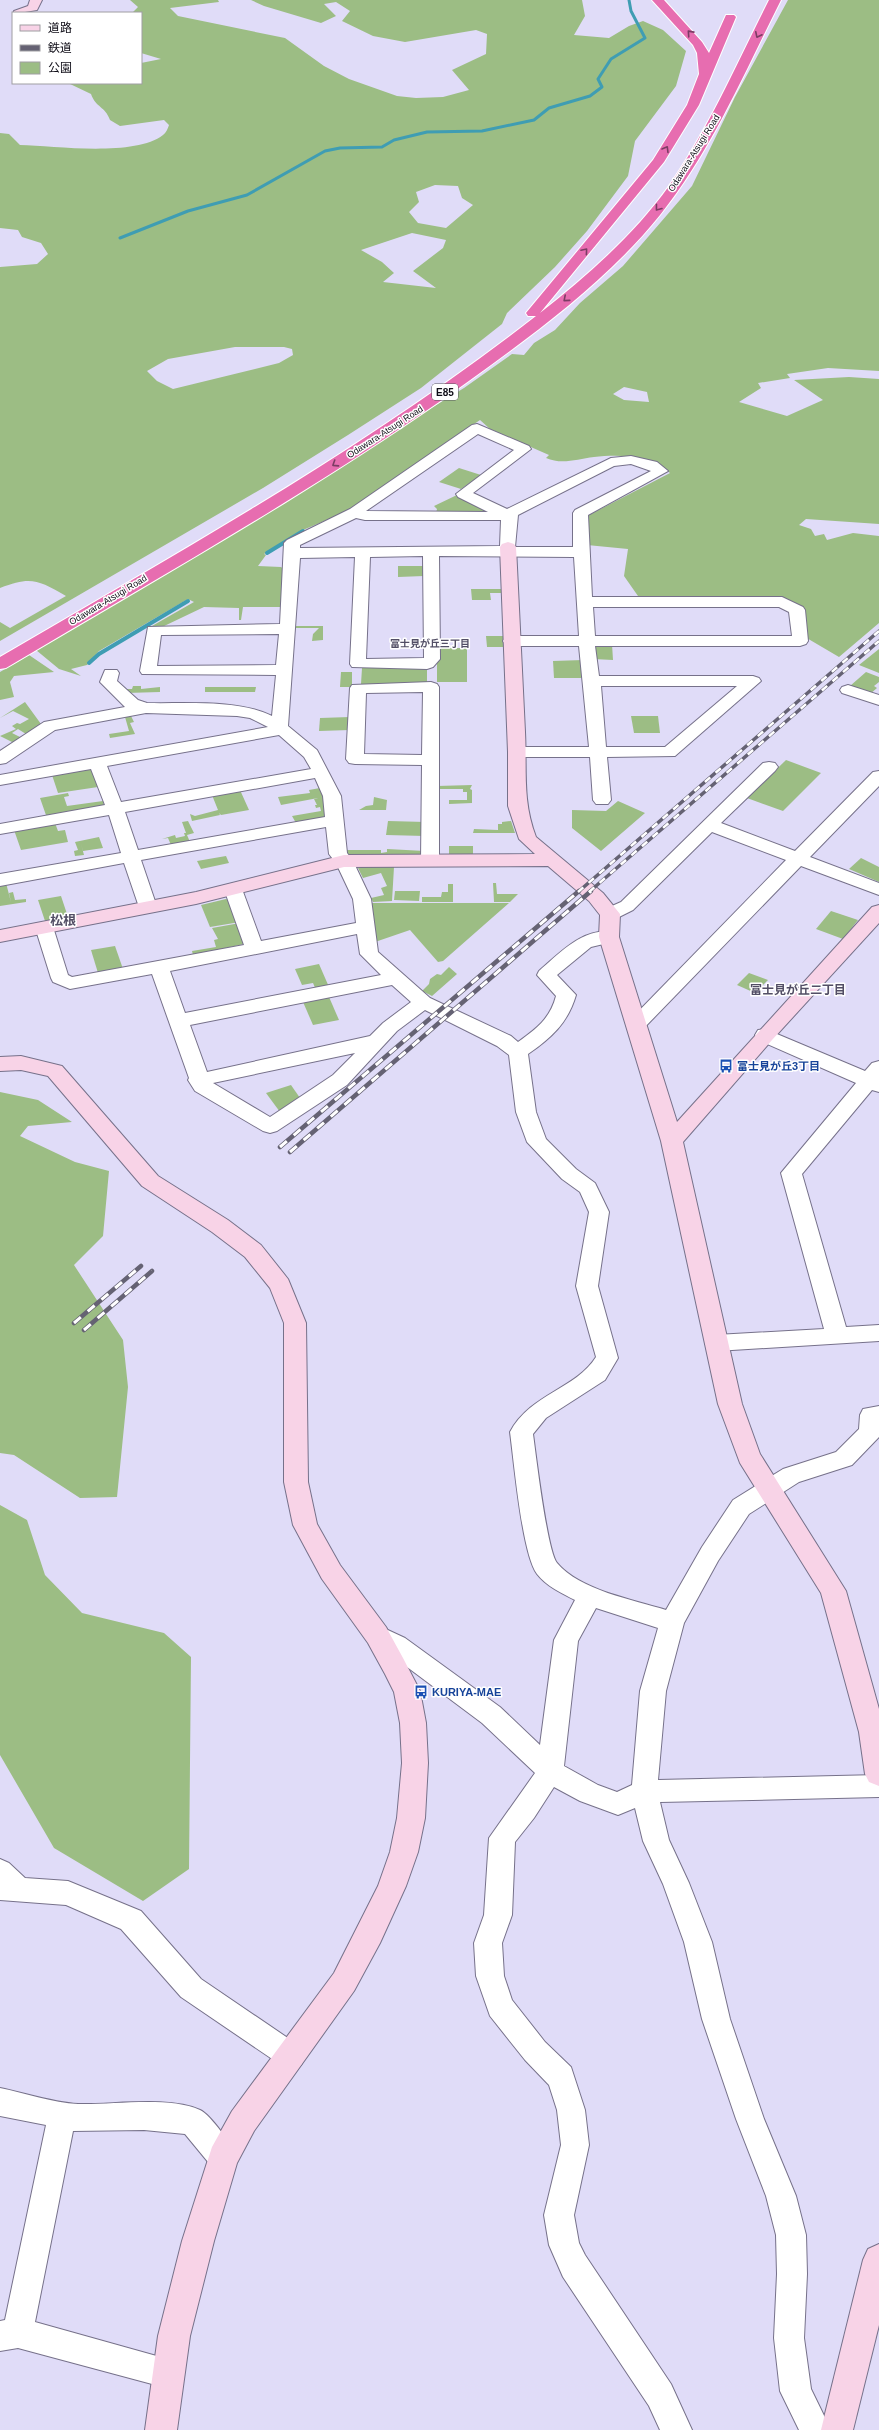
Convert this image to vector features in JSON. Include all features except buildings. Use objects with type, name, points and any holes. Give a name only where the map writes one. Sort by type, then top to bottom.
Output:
[{"type":"highway","points":[[658,0],[698,44],[703,53],[705,74]]},
{"type":"highway","name":"Odawara-Atsugi Road","points":[[221,518],[310,466],[444,379],[533,313],[594,259],[660,188],[691,141],[762,0]]},
{"type":"highway","name":"Odawara-Atsugi Road","points":[[0,664],[312,479],[423,408],[563,302],[617,253],[654,214],[680,179],[716,121],[775,0]]},
{"type":"highway","points":[[533,313],[658,162],[693,105],[730,17]]},
{"type":"highway","name":"Odawara-Atsugi Road","points":[[28,631],[76,603]]},
{"type":"street","points":[[19,12],[32,8],[36,0]]},
{"type":"street","points":[[280,727],[293,553],[292,543],[355,512],[477,428],[524,449],[462,494],[509,516]]},
{"type":"street","points":[[355,512],[365,516],[509,516],[513,512],[611,462],[631,460],[652,465],[661,471],[580,513],[589,676],[592,681],[602,800]]},
{"type":"street","points":[[509,516],[508,550],[517,752],[517,806],[522,824],[528,839],[596,897],[610,914],[609,937],[672,1141],[730,1404],[749,1456],[771,1489],[833,1591],[872,1732],[879,1774]]},
{"type":"street","points":[[293,553],[508,550],[581,552]]},
{"type":"street","points":[[363,552],[358,664],[427,664],[432,659],[431,552]]},
{"type":"street","points":[[511,641],[800,641],[797,610],[782,602],[585,602]]},
{"type":"street","points":[[285,670],[148,671],[154,630],[288,629]]},
{"type":"street","points":[[111,673],[108,682],[132,704],[146,708]]},
{"type":"street","points":[[517,752],[669,752],[753,681],[592,681]]},
{"type":"street","points":[[430,760],[356,759],[358,688],[431,687],[430,860]]},
{"type":"street","points":[[848,690],[879,700]]},
{"type":"street","points":[[0,759],[50,726],[146,708],[237,711],[255,714],[280,727],[311,754],[332,796],[333,821],[338,854],[344,861],[362,899],[364,927],[369,954],[394,978],[423,1002],[504,1041],[518,1052],[526,1112],[537,1142],[569,1174],[588,1188],[599,1212],[587,1286],[607,1358],[597,1374],[538,1412],[521,1432],[537,1536],[546,1568],[568,1585],[590,1596],[672,1622]]},
{"type":"street","points":[[0,780],[272,732],[280,727]]},
{"type":"street","points":[[97,764],[114,808],[148,907]]},
{"type":"street","points":[[610,914],[627,906],[769,767]]},
{"type":"street","points":[[0,829],[321,772]]},
{"type":"street","points":[[636,1024],[879,776]]},
{"type":"street","points":[[0,880],[333,821]]},
{"type":"street","points":[[709,825],[879,889]]},
{"type":"street","points":[[0,936],[233,889],[344,861],[551,860]]},
{"type":"street","points":[[233,889],[254,947]]},
{"type":"street","points":[[672,1141],[764,1034],[879,911]]},
{"type":"street","points":[[44,927],[60,978],[70,982],[159,967],[254,947],[364,927]]},
{"type":"street","points":[[518,1052],[554,1025],[563,1011],[566,995],[546,975],[585,942],[609,937]]},
{"type":"street","points":[[159,967],[198,1080],[202,1086],[270,1126],[340,1080],[374,1042],[390,1027],[423,1002]]},
{"type":"street","points":[[178,1021],[394,978]]},
{"type":"street","points":[[764,1034],[876,1077],[791,1173],[837,1336]]},
{"type":"street","points":[[198,1080],[374,1042]]},
{"type":"street","points":[[0,1050],[21,1050],[34,1054],[45,1067]]},
{"type":"street","points":[[0,1064],[21,1063],[45,1067],[55,1071],[74,1091],[117,1145],[150,1180],[220,1226],[253,1251],[280,1285],[295,1322],[296,1482],[299,1506],[305,1524],[331,1572],[377,1635],[407,1691],[413,1723],[415,1763],[412,1818],[402,1859],[370,1934],[344,1982],[243,2121],[223,2158],[198,2241],[174,2336],[167,2373],[161,2430]]},
{"type":"street","points":[[716,1343],[879,1333]]},
{"type":"street","points":[[815,2430],[796,2391],[789,2338],[792,2274],[791,2235],[781,2196],[750,2118],[716,2019],[698,1942],[676,1883],[656,1841],[644,1791],[653,1691],[672,1622],[710,1554],[741,1507],[791,1475],[844,1459],[870,1432],[871,1415],[879,1415]]},
{"type":"street","points":[[590,1596],[566,1640],[550,1771],[525,1810],[502,1838],[498,1915],[488,1943],[490,1976],[500,2007],[535,2051],[561,2077],[571,2110],[575,2144],[559,2215],[564,2245],[574,2266],[660,2396],[676,2430]]},
{"type":"street","points":[[377,1635],[396,1645],[491,1715],[550,1771],[589,1794],[618,1804],[644,1791],[709,1792],[879,1786]]},
{"type":"street","points":[[6,1883],[68,1892],[131,1920],[191,1988],[291,2056]]},
{"type":"street","points":[[0,2102],[77,2118],[144,2116],[192,2121],[223,2158]]},
{"type":"street","points":[[62,2115],[9,2334],[167,2373]]},
{"type":"street","points":[[837,2430],[879,2260]]},
{"type":"green space","points":[[130,0],[218,0],[219,2],[170,8],[178,16],[285,38],[324,66],[349,79],[397,96],[416,98],[443,97],[469,90],[452,70],[486,54],[487,34],[476,30],[405,42],[373,36],[342,21],[350,11],[336,2],[324,4],[336,16],[321,23],[264,6],[251,0],[582,0],[585,16],[574,35],[609,38],[629,26],[643,21],[663,30],[686,51],[676,86],[635,141],[628,176],[587,231],[555,267],[507,313],[502,324],[421,388],[348,435],[263,488],[0,641],[0,622],[10,628],[66,596],[41,583],[27,581],[0,588],[0,267],[37,264],[48,254],[41,243],[22,237],[18,230],[0,228],[0,133],[9,134],[20,145],[94,149],[134,146],[150,142],[164,134],[169,125],[164,120],[120,126],[110,120],[106,112],[95,102],[91,94],[70,84],[142,84],[142,63],[161,59],[142,53],[142,12],[133,12],[138,7]],"holes":[[[435,185],[458,186],[462,198],[473,205],[446,228],[418,223],[409,212],[419,202],[416,192]],[[412,233],[446,240],[443,248],[413,271],[436,288],[383,282],[394,273],[382,262],[361,250]],[[235,347],[284,347],[292,349],[293,355],[279,363],[173,389],[157,381],[147,371],[168,359]]]},
{"type":"green space","points":[[788,0],[879,0],[879,371],[828,368],[787,374],[790,378],[758,383],[761,388],[739,402],[787,416],[823,400],[794,380],[849,377],[879,379],[879,524],[806,519],[799,525],[811,529],[815,536],[824,534],[827,540],[853,533],[879,536],[879,623],[839,657],[805,637],[805,610],[777,596],[638,596],[624,576],[628,549],[587,545],[587,516],[670,473],[662,467],[654,462],[644,459],[624,456],[604,456],[570,461],[552,460],[546,458],[549,455],[490,429],[480,420],[348,511],[303,530],[264,554],[266,555],[258,566],[281,567],[285,570],[281,607],[243,607],[241,620],[239,620],[239,608],[204,607],[160,628],[152,626],[194,602],[188,599],[99,651],[87,665],[71,669],[81,676],[59,669],[36,650],[464,388],[512,354],[524,355],[534,343],[555,330],[580,303],[623,266],[692,186],[735,97]],"holes":[[[624,387],[647,392],[649,402],[624,400],[613,394]]]},
{"type":"green space","points":[[459,468],[481,475],[461,489],[439,482]]},
{"type":"green space","points":[[457,495],[497,514],[436,513],[437,509],[434,506]]},
{"type":"green space","points":[[398,566],[424,566],[424,576],[398,577]]},
{"type":"green space","points":[[471,589],[501,589],[501,593],[490,593],[491,600],[472,600]]},
{"type":"green space","points":[[295,626],[323,626],[323,640],[312,641],[313,634],[319,628],[295,628]]},
{"type":"green space","points":[[486,636],[503,636],[504,647],[487,647]]},
{"type":"green space","points":[[593,644],[612,644],[613,660],[593,659]]},
{"type":"green space","points":[[437,648],[467,648],[467,682],[437,682]]},
{"type":"green space","points":[[879,649],[879,673],[859,665]]},
{"type":"green space","points":[[29,655],[54,672],[14,676],[10,682],[14,697],[0,700],[0,672]]},
{"type":"green space","points":[[583,660],[585,675],[581,678],[554,678],[553,661]]},
{"type":"green space","points":[[362,668],[427,668],[427,684],[361,684]]},
{"type":"green space","points":[[341,672],[352,672],[352,687],[340,687]]},
{"type":"green space","points":[[866,672],[879,677],[879,682],[874,686],[877,688],[870,694],[850,686]]},
{"type":"green space","points":[[133,686],[141,686],[141,689],[160,687],[160,692],[126,693],[122,689],[132,689]]},
{"type":"green space","points":[[205,687],[256,687],[255,692],[205,692]]},
{"type":"green space","points":[[25,702],[41,724],[26,734],[18,729],[12,733],[22,738],[14,743],[0,736],[16,729],[12,726],[17,723],[20,724],[29,719],[13,711],[0,718]]},
{"type":"green space","points":[[131,716],[134,722],[130,723],[135,734],[110,738],[109,734],[129,731],[125,717]]},
{"type":"green space","points":[[631,716],[658,716],[660,733],[634,733]]},
{"type":"green space","points":[[350,717],[350,730],[319,731],[320,718]]},
{"type":"green space","points":[[786,760],[821,773],[783,811],[747,798]]},
{"type":"green space","points":[[87,769],[92,770],[98,787],[58,793],[52,775]]},
{"type":"green space","points":[[472,785],[470,789],[472,790],[472,803],[449,804],[449,800],[467,800],[467,792],[463,792],[463,789],[437,789],[437,786]]},
{"type":"green space","points":[[320,788],[328,814],[322,818],[296,823],[292,816],[321,811],[320,807],[316,808],[315,805],[317,805],[314,799],[318,798],[281,805],[278,797],[310,793],[309,790]]},
{"type":"green space","points":[[240,790],[249,810],[221,815],[219,813],[220,815],[192,821],[190,814],[195,816],[218,810],[212,795]]},
{"type":"green space","points":[[68,793],[69,796],[64,797],[67,806],[103,801],[104,805],[100,808],[47,818],[40,798]]},
{"type":"green space","points":[[374,797],[387,800],[386,810],[359,810],[366,806],[373,805]]},
{"type":"green space","points":[[618,801],[645,813],[601,851],[572,828],[572,810],[606,811]]},
{"type":"green space","points":[[188,821],[194,833],[187,835],[190,842],[171,845],[168,838],[162,839],[175,835],[176,838],[185,836],[184,833],[186,833],[182,822]]},
{"type":"green space","points":[[388,821],[426,822],[425,836],[386,835]]},
{"type":"green space","points":[[511,821],[515,833],[473,833],[474,829],[498,830],[498,824]]},
{"type":"green space","points":[[55,823],[58,831],[65,830],[68,842],[21,850],[14,830]]},
{"type":"green space","points":[[99,837],[103,848],[83,851],[81,844],[84,855],[75,856],[74,851],[78,850],[75,842]]},
{"type":"green space","points":[[449,846],[473,846],[473,856],[449,856]]},
{"type":"green space","points":[[387,849],[425,851],[420,856],[352,856],[347,854],[347,850],[381,850],[381,853],[387,852]]},
{"type":"green space","points":[[226,856],[229,863],[201,869],[197,861]]},
{"type":"green space","points":[[861,858],[879,867],[879,882],[849,869]]},
{"type":"green space","points":[[394,867],[392,901],[373,902],[371,898],[384,895],[381,888],[387,886],[381,873],[363,878],[358,868]]},
{"type":"green space","points":[[6,883],[11,902],[9,893],[13,892],[15,900],[26,899],[26,902],[0,906],[0,884]]},
{"type":"green space","points":[[493,883],[496,883],[497,894],[518,894],[510,902],[494,902]]},
{"type":"green space","points":[[448,884],[453,884],[453,902],[422,902],[422,897],[441,897],[442,892],[448,892]]},
{"type":"green space","points":[[395,891],[420,891],[419,901],[394,900]]},
{"type":"green space","points":[[61,896],[68,917],[45,921],[38,900]]},
{"type":"green space","points":[[226,899],[231,901],[240,922],[210,927],[201,905]]},
{"type":"green space","points":[[371,903],[509,903],[443,961],[438,962],[410,930],[375,942]]},
{"type":"green space","points":[[831,911],[858,920],[843,939],[816,929]]},
{"type":"green space","points":[[240,923],[245,935],[241,936],[244,944],[193,955],[192,951],[216,947],[214,940],[218,939],[212,928]]},
{"type":"green space","points":[[115,946],[123,969],[98,973],[91,950]]},
{"type":"green space","points":[[319,964],[329,987],[316,990],[313,983],[302,985],[295,969]]},
{"type":"green space","points":[[449,967],[457,974],[432,996],[422,991],[429,984],[430,979],[437,974],[441,975]]},
{"type":"green space","points":[[749,973],[768,980],[755,993],[737,985]]},
{"type":"green space","points":[[329,997],[339,1020],[313,1025],[303,1002]]},
{"type":"green space","points":[[291,1085],[300,1098],[280,1112],[266,1093]]},
{"type":"green space","points":[[0,1092],[38,1100],[72,1122],[28,1126],[20,1136],[75,1162],[109,1171],[103,1236],[74,1265],[123,1340],[128,1387],[117,1497],[80,1498],[14,1455],[0,1453]]},
{"type":"green space","points":[[0,1505],[27,1520],[45,1575],[82,1613],[164,1633],[191,1657],[189,1869],[143,1901],[54,1848],[0,1755]]},
{"type":"waterway","points":[[120,238],[188,211],[247,195],[325,151],[340,148],[382,147],[394,140],[427,132],[482,131],[534,120],[549,108],[590,96],[602,87],[598,79],[611,59],[645,38],[631,11],[629,0]]},
{"type":"waterway","points":[[267,553],[303,531]]},
{"type":"waterway","points":[[89,663],[99,654],[188,601]]},
{"type":"railway","points":[[578,892],[879,631]]},
{"type":"railway","points":[[589,892],[879,641]]},
{"type":"railway","points":[[280,1147],[579,891]]},
{"type":"railway","points":[[290,1152],[591,891]]},
{"type":"railway","points":[[74,1323],[141,1266]]},
{"type":"railway","points":[[84,1330],[152,1271]]},
{"type":"place","name":"富士見が丘3丁目","points":[[726,1066]]},
{"type":"place","name":"KURIYA-MAE","points":[[421,1692]]},
{"type":"district","name":"富士見が丘三丁目","points":[[430,643]]},
{"type":"district","name":"松根","points":[[63,920]]},
{"type":"district","name":"富士見が丘二丁目","points":[[798,990]]}]
